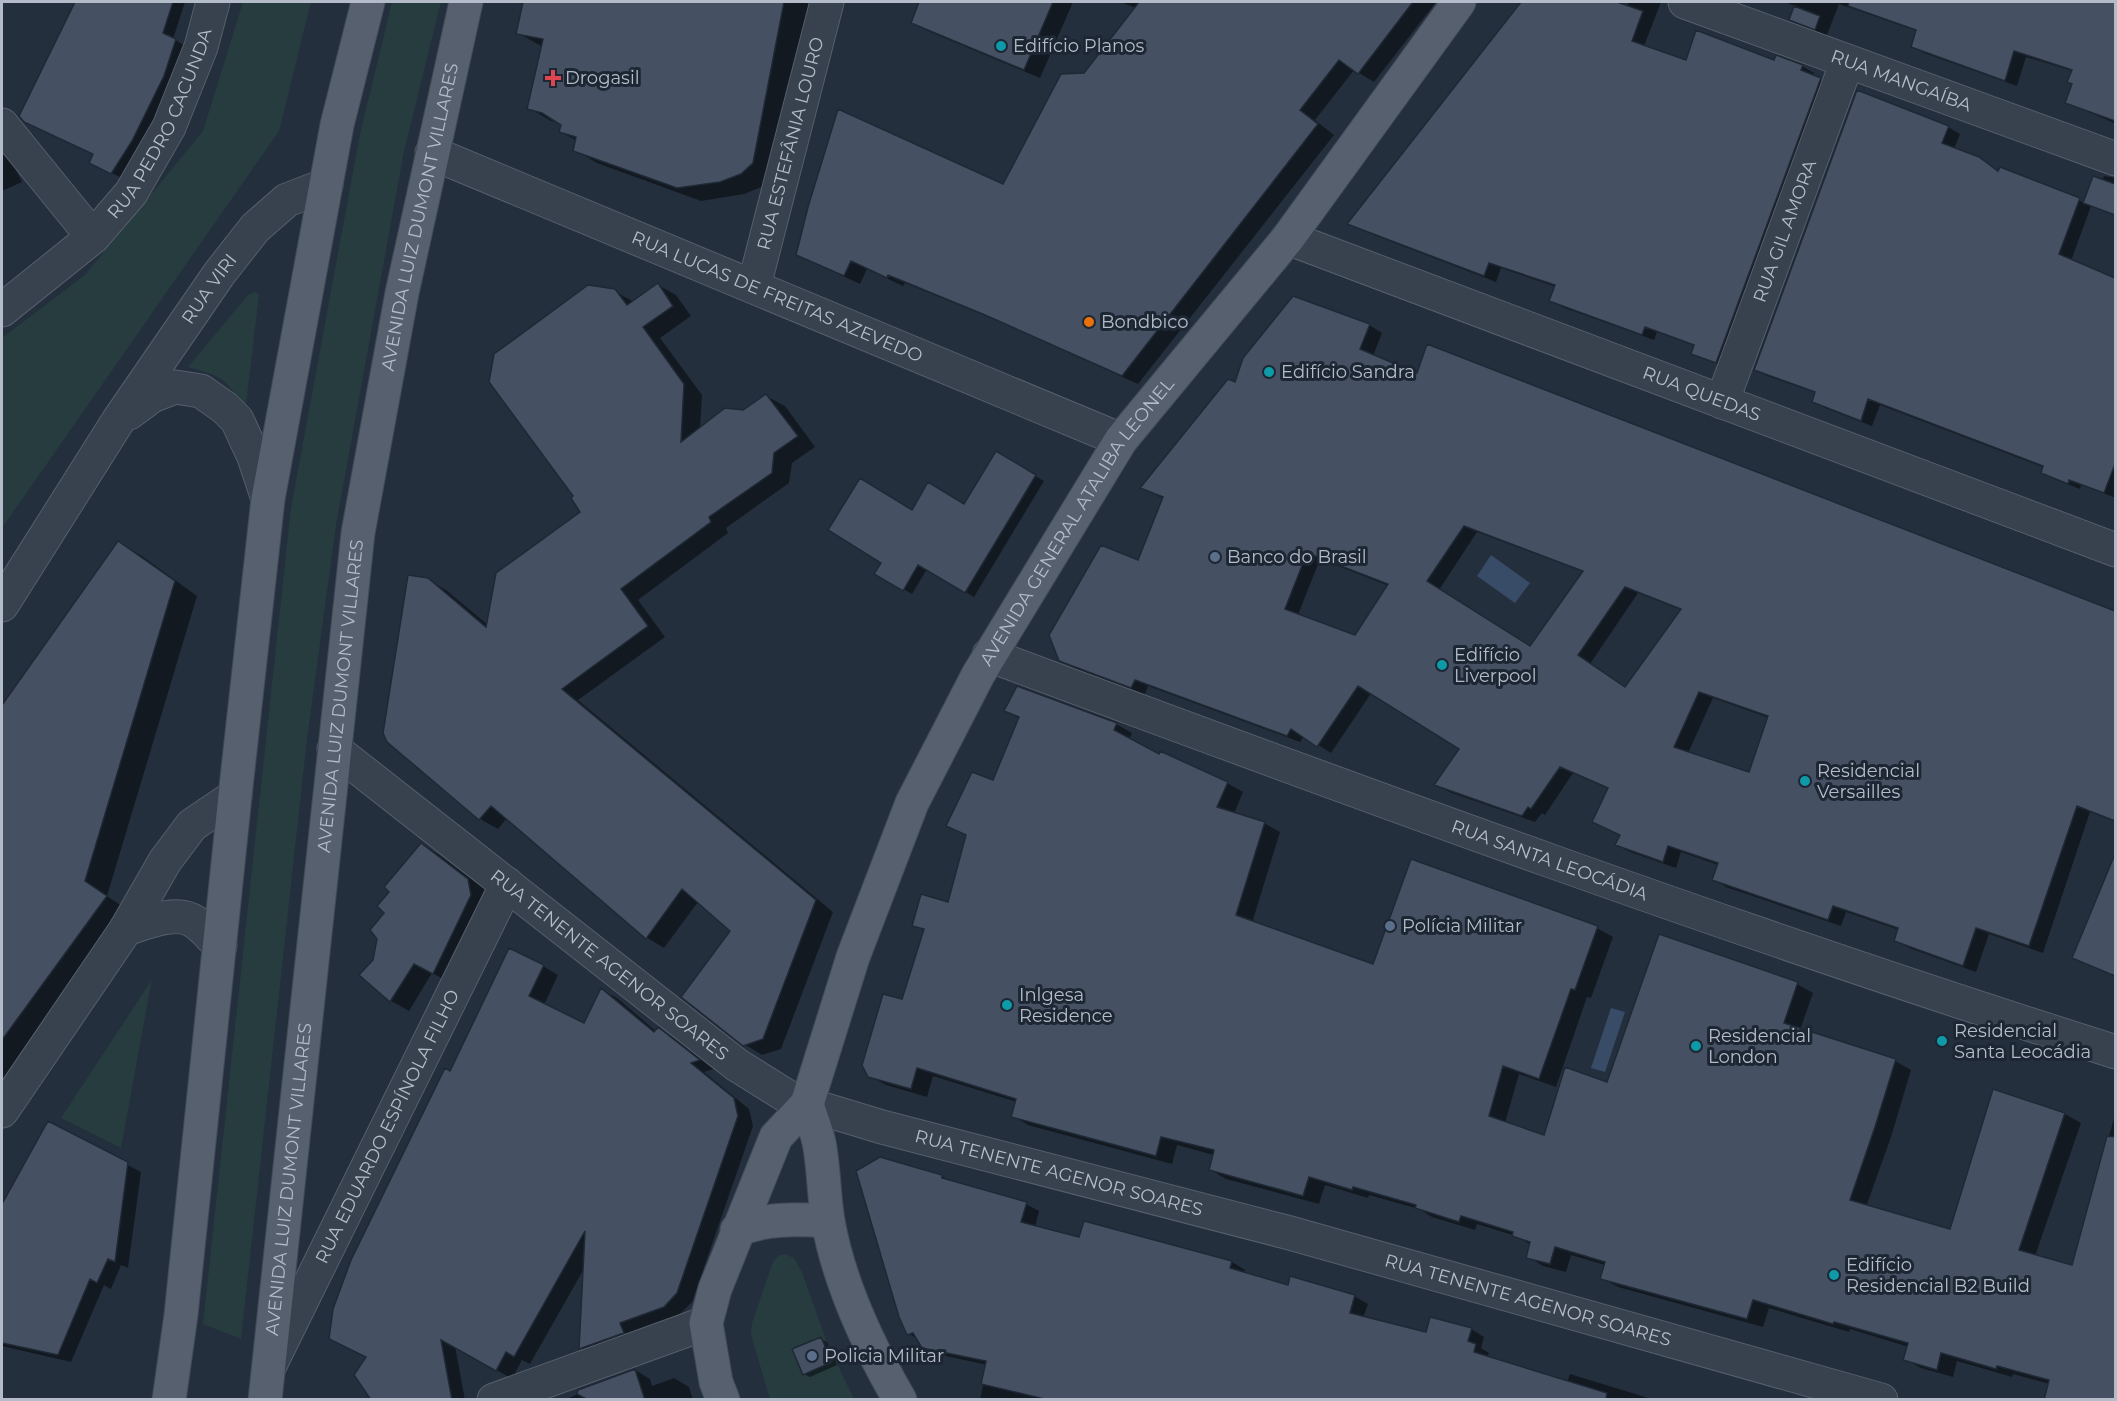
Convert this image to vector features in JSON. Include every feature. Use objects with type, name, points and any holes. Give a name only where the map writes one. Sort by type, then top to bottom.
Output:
[{"type":"main road","points":[[169,1400],[181,1315],[268,499],[337,125],[368,2]]},
{"type":"main road","name":"AVENIDA LUIZ DUMONT VILLARES","points":[[267,1384],[358,533],[402,293],[466,2]]},
{"type":"main road","name":"AVENIDA GENERAL ATALIBA LEONEL","points":[[723,1400],[716,1382],[706,1323],[715,1289],[776,1137],[807,1104],[853,957],[912,803],[989,654],[1121,440],[1288,238],[1459,2]]},
{"type":"main road","points":[[807,1104],[820,1145],[828,1221],[838,1264],[848,1293],[900,1400]]},
{"type":"main road","points":[[737,1230],[752,1224],[777,1220],[828,1221]]},
{"type":"street","name":"RUA PEDRO CACUNDA","points":[[2,310],[93,237],[131,193],[169,127],[201,47],[213,2]]},
{"type":"street","name":"RUA ESTEFÂNIA LOURO","points":[[754,286],[827,2]]},
{"type":"street","name":"RUA MANGAÍBA","points":[[1685,2],[2115,159]]},
{"type":"street","name":"RUA GIL AMORA","points":[[1722,402],[1847,62]]},
{"type":"street","points":[[2,125],[93,237]]},
{"type":"street","name":"RUA LUCAS DE FREITAS AZEVEDO","points":[[432,153],[1121,440]]},
{"type":"street","name":"RUA VIRI","points":[[2,605],[118,421],[219,274],[255,228],[287,200],[326,185]]},
{"type":"street","name":"RUA QUEDAS","points":[[1288,238],[2115,550]]},
{"type":"street","name":"RUA VIRI","points":[[118,421],[152,396],[175,387],[201,391],[225,408],[237,420],[254,457],[268,499]]},
{"type":"street","name":"RUA SANTA LEOCÁDIA","points":[[989,654],[1365,795],[1840,962],[2115,1052]]},
{"type":"street","name":"RUA TENENTE AGENOR SOARES","points":[[334,749],[737,1065],[793,1100],[882,1127],[1290,1233],[1881,1400]]},
{"type":"street","points":[[2,1111],[126,929],[165,861],[192,825],[235,796]]},
{"type":"street","name":"RUA EDUARDO ESPÍNOLA FILHO","points":[[267,1384],[507,884]]},
{"type":"street","points":[[126,929],[153,920],[172,917],[194,921],[220,946]]},
{"type":"street","points":[[494,1400],[706,1323]]},
{"type":"green space","points":[[243,2],[311,2],[279,131],[2,528],[2,338],[85,275],[203,131]]},
{"type":"green space","points":[[392,2],[441,2],[404,151],[336,525],[307,739],[241,1339],[203,1324],[291,508],[360,134]]},
{"type":"green space","points":[[255,292],[259,295],[245,412],[234,392],[223,380],[188,367],[248,295]]},
{"type":"green space","points":[[151,981],[151,984],[121,1148],[61,1118]]},
{"type":"green space","points":[[785,1254],[794,1258],[802,1272],[827,1343],[854,1399],[770,1399],[751,1335],[752,1323],[773,1262],[779,1255]]},
{"type":"water","points":[[1491,555],[1530,583],[1515,603],[1477,576]]},
{"type":"water","points":[[1611,1008],[1625,1012],[1605,1072],[1591,1068]]},
{"type":"building","points":[[75,2],[173,2],[163,33],[176,39],[164,76],[132,141],[111,174],[89,163],[93,154],[24,122],[19,116]]},
{"type":"building","points":[[523,2],[784,2],[753,163],[741,174],[720,182],[677,188],[573,151],[576,137],[559,132],[561,125],[542,113],[527,109],[543,39],[516,34]]},
{"type":"building","name":"Edifício Planos","points":[[919,2],[1053,2],[1024,70],[911,23]]},
{"type":"building","points":[[1139,2],[1413,2],[1358,74],[1339,60],[1300,110],[1318,124],[1122,376],[985,315],[888,275],[887,278],[851,261],[844,276],[796,255],[838,109],[1003,184],[1061,74],[1084,73]]},
{"type":"building","points":[[1521,2],[1617,2],[1643,11],[1632,41],[1686,60],[1696,30],[1774,60],[1776,55],[1803,65],[1801,70],[1821,78],[1716,363],[1691,354],[1694,345],[1645,327],[1642,335],[1549,301],[1555,285],[1489,263],[1484,276],[1347,224]]},
{"type":"building","points":[[1849,2],[2115,2],[2115,121],[2065,103],[2072,84],[2067,82],[2072,70],[2014,51],[2005,81],[1911,47],[1916,30],[1848,6]]},
{"type":"building","points":[[1794,6],[1820,16],[1815,30],[1789,20]]},
{"type":"building","points":[[1857,90],[1949,126],[1942,143],[1979,157],[1998,171],[2000,167],[2080,198],[2059,254],[2115,278],[2115,464],[2104,493],[2069,480],[2068,484],[2041,473],[2043,466],[1868,399],[1861,421],[1812,402],[1815,392],[1754,370]]},
{"type":"building","points":[[2093,176],[2115,184],[2115,215],[2083,203]]},
{"type":"building","points":[[658,283],[673,306],[643,327],[684,384],[681,442],[725,408],[743,410],[766,394],[798,436],[774,453],[772,473],[709,517],[711,522],[621,589],[648,626],[562,689],[816,900],[763,1039],[743,1046],[681,997],[730,931],[682,889],[646,939],[491,806],[479,820],[387,742],[383,733],[408,575],[428,578],[486,627],[496,573],[580,512],[571,498],[573,496],[489,382],[494,354],[588,285],[615,289],[627,305]]},
{"type":"building","points":[[1293,296],[1370,324],[1360,349],[1417,373],[1427,344],[2115,611],[2115,821],[2077,806],[2029,946],[1976,928],[1963,966],[1894,941],[1898,928],[1833,906],[1828,920],[1712,880],[1718,863],[1668,846],[1663,862],[1615,845],[1620,835],[1592,822],[1608,788],[1560,767],[1531,809],[1528,807],[1522,816],[1434,785],[1459,749],[1358,686],[1317,747],[1291,729],[1287,736],[1135,680],[1131,688],[1059,661],[1049,635],[1101,545],[1138,560],[1163,497],[1140,488],[1228,379],[1235,382],[1243,358]],"holes":[[[1464,526],[1583,571],[1530,646],[1427,581]],[[1307,553],[1388,584],[1355,635],[1285,609]],[[1625,587],[1681,609],[1625,687],[1578,655]],[[1699,692],[1768,716],[1749,772],[1674,747]]]},
{"type":"building","points":[[996,451],[1036,475],[965,593],[918,565],[903,591],[874,574],[881,563],[828,530],[860,478],[912,510],[928,482],[964,504]]},
{"type":"building","points":[[118,541],[175,581],[85,881],[107,896],[2,1040],[2,705]]},
{"type":"building","points":[[1017,686],[1117,723],[1114,730],[1159,754],[1160,751],[1228,782],[1217,807],[1265,822],[1236,915],[1373,964],[1411,859],[1598,926],[1575,990],[1571,989],[1539,1079],[1503,1066],[1489,1116],[1544,1135],[1565,1067],[1607,1082],[1659,934],[1798,982],[1784,1023],[1896,1059],[1850,1200],[1950,1229],[1993,1089],[2065,1113],[2019,1250],[2072,1265],[2107,1136],[2115,1137],[2115,1400],[2044,1400],[2049,1380],[1997,1366],[1996,1369],[1941,1353],[1937,1370],[1903,1360],[1908,1343],[1753,1300],[1747,1319],[1600,1279],[1605,1262],[1555,1247],[1550,1264],[1526,1258],[1530,1242],[1512,1236],[1513,1232],[1461,1216],[1459,1222],[1415,1208],[1416,1205],[1309,1177],[1303,1196],[1209,1170],[1214,1150],[1161,1137],[1156,1156],[1011,1117],[1016,1099],[917,1068],[911,1089],[868,1077],[862,1065],[883,994],[902,999],[924,929],[912,926],[921,894],[948,902],[966,835],[946,826],[972,772],[993,780],[1019,717],[1004,711]]},
{"type":"building","points":[[421,843],[468,879],[471,895],[433,974],[414,964],[390,1002],[359,975],[373,960],[377,939],[370,930],[384,913],[377,906],[389,892],[384,887]]},
{"type":"building","points":[[2115,854],[2115,976],[2072,958]]},
{"type":"building","points":[[509,948],[544,965],[529,996],[584,1023],[601,988],[654,1032],[658,1027],[700,1060],[691,1063],[734,1098],[738,1116],[677,1293],[664,1307],[620,1323],[624,1333],[579,1349],[585,1231],[514,1357],[506,1352],[496,1371],[441,1340],[452,1400],[371,1400],[354,1375],[366,1357],[329,1339],[333,1309],[351,1260],[445,1068],[450,1071]]},
{"type":"building","points":[[48,1121],[128,1162],[115,1262],[108,1259],[97,1283],[90,1279],[58,1355],[2,1343],[2,1204]]},
{"type":"building","points":[[880,1157],[942,1175],[942,1178],[1027,1202],[1021,1222],[1079,1237],[1084,1221],[1232,1261],[1230,1268],[1288,1285],[1290,1276],[1355,1295],[1350,1313],[1426,1332],[1430,1317],[1472,1328],[1468,1341],[1476,1344],[1474,1352],[1607,1393],[1606,1400],[1049,1400],[981,1384],[986,1361],[922,1348],[913,1333],[907,1335],[899,1317],[856,1171]]},
{"type":"building","name":"Policia Militar","points":[[821,1337],[832,1362],[803,1375],[792,1349]]},
{"type":"building","points":[[635,1369],[645,1400],[588,1400],[577,1394],[578,1390]]},
{"type":"place","name":"Edifício Planos","points":[[1001,46]]},
{"type":"place","name":"Drogasil","points":[[553,78]]},
{"type":"place","name":"Bondbico","points":[[1089,322]]},
{"type":"place","name":"Edifício Sandra","points":[[1269,372]]},
{"type":"place","name":"Banco do Brasil","points":[[1215,557]]},
{"type":"place","name":"Edifício Liverpool","points":[[1442,665]]},
{"type":"place","name":"Residencial Versailles","points":[[1805,781]]},
{"type":"place","name":"Polícia Militar","points":[[1390,926]]},
{"type":"place","name":"Inlgesa Residence","points":[[1007,1005]]},
{"type":"place","name":"Residencial Santa Leocádia","points":[[1942,1041]]},
{"type":"place","name":"Residencial London","points":[[1696,1046]]},
{"type":"place","name":"Edifício Residencial B2 Build","points":[[1834,1275]]},
{"type":"place","name":"Policia Militar","points":[[812,1356]]}]
